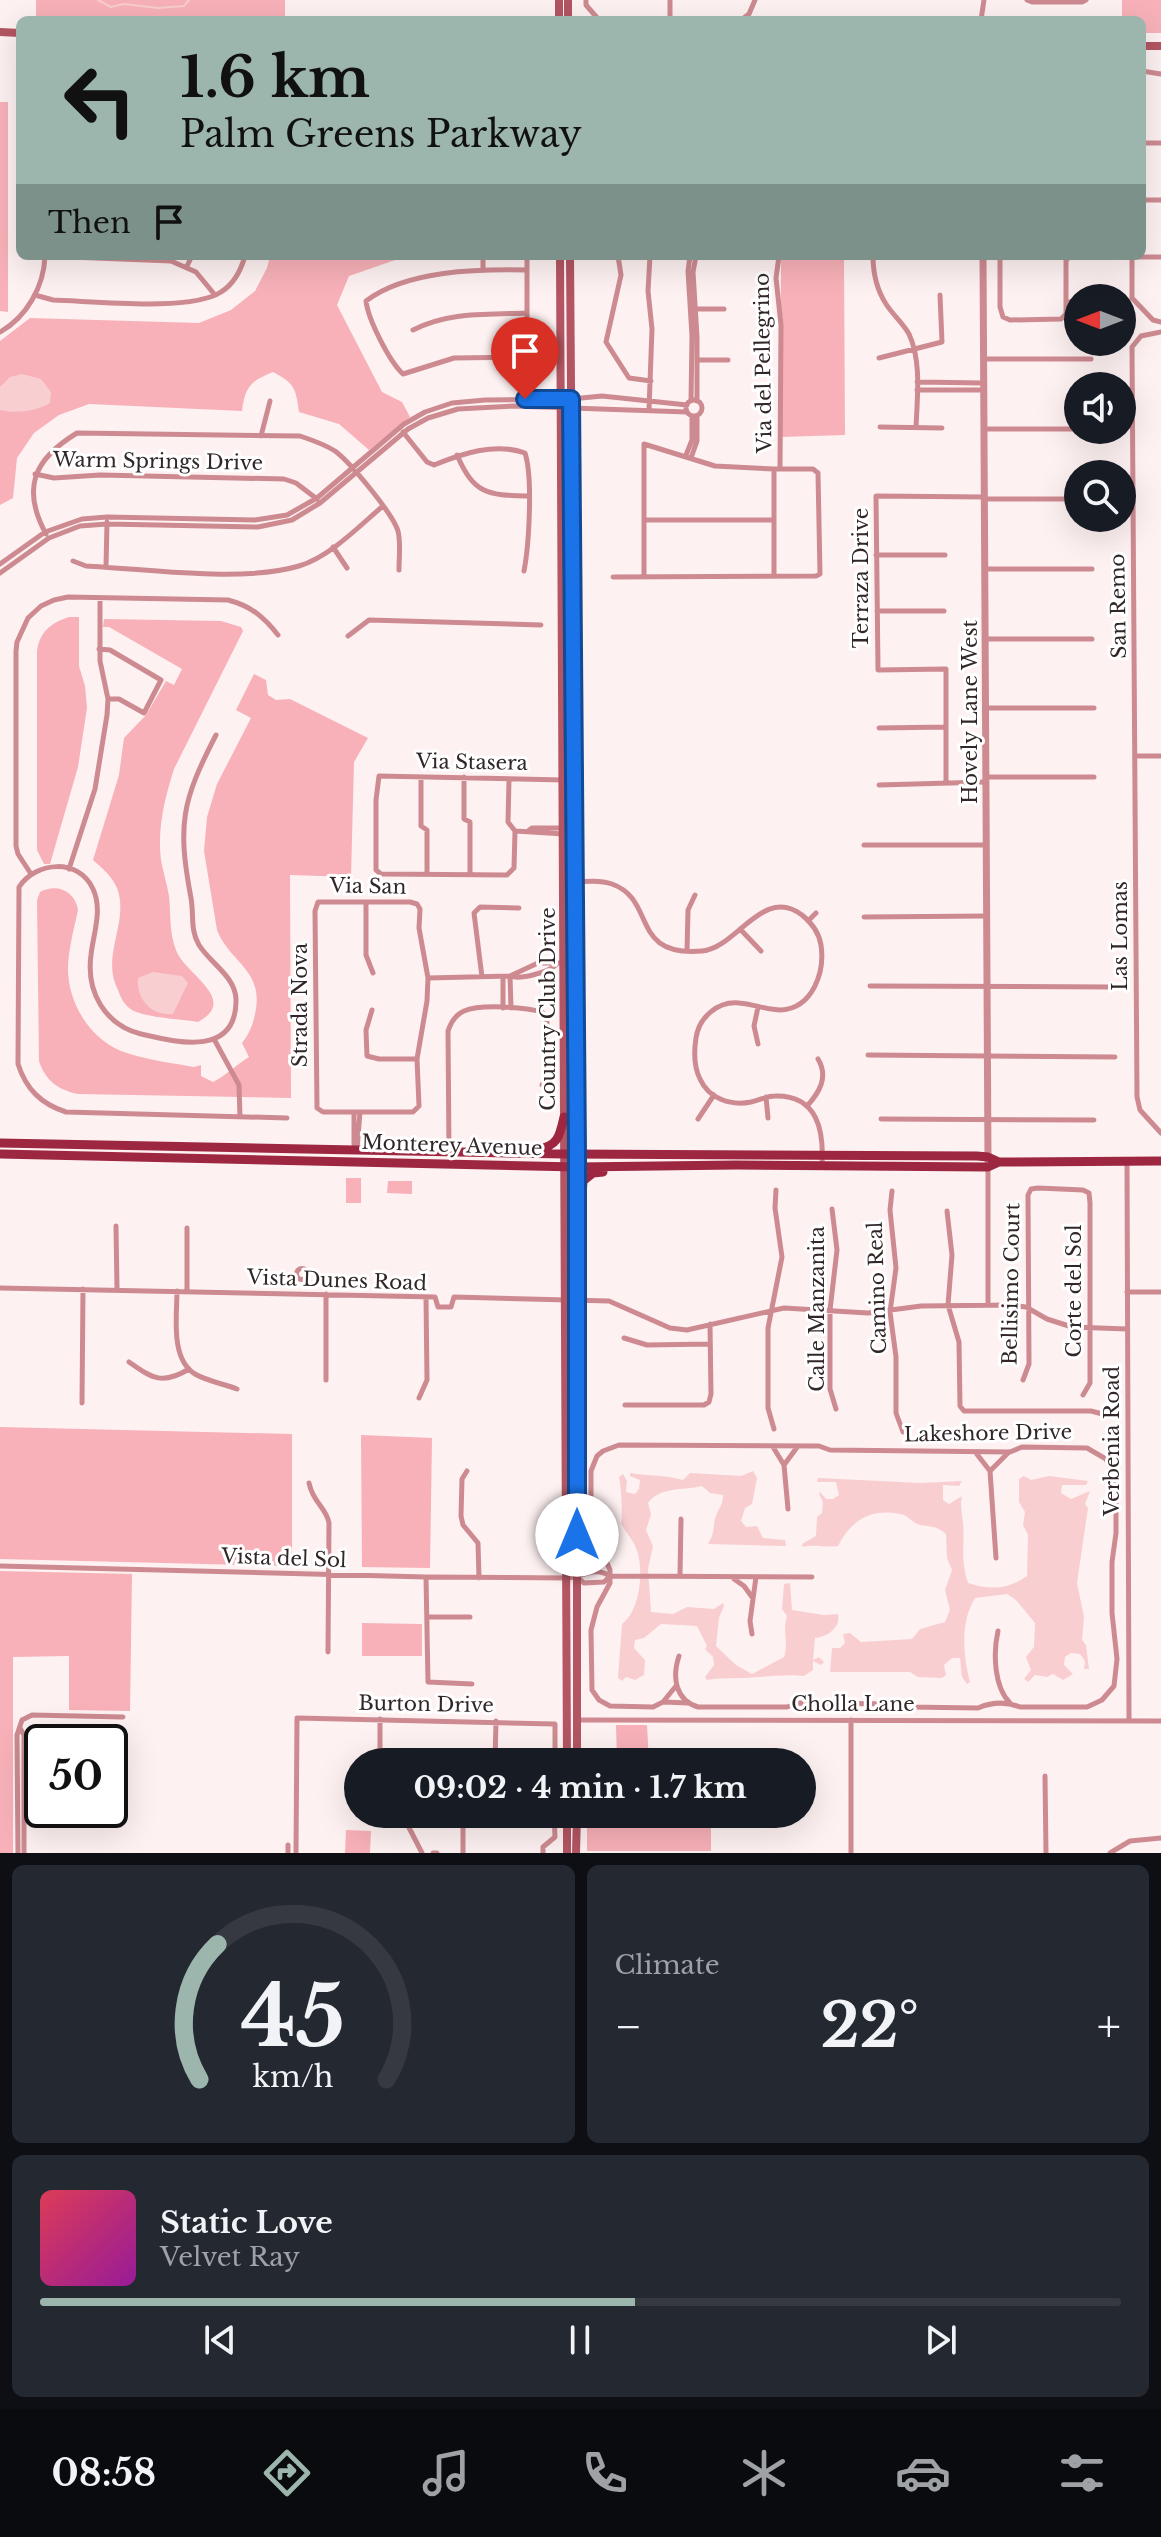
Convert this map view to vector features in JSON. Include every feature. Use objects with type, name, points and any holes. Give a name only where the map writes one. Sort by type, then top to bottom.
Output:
[{"type":"main road","name":"Country Club Drive","points":[[560,260],[564,831],[574,963],[577,1154],[577,1220],[571,1300],[567,1748]]},
{"type":"main road","name":"Country Club Drive","points":[[570,260],[569,882],[560,964],[571,1300],[577,1748]]},
{"type":"main road","points":[[508,1153],[554,1145],[564,1117]]},
{"type":"main road","name":"Monterey Avenue","points":[[0,1143],[822,1160],[1161,1161]]},
{"type":"main road","points":[[2,1154],[15,1146],[44,1143]]},
{"type":"main road","points":[[315,1160],[329,1155],[350,1156],[357,1150]]},
{"type":"main road","name":"Monterey Avenue","points":[[2,1154],[565,1167],[822,1160]]},
{"type":"main road","points":[[577,1220],[581,1212],[584,1179],[593,1173],[615,1172],[622,1167]]},
{"type":"main road","points":[[567,1694],[570,1716],[577,1720]]},
{"type":"main road","points":[[567,1828],[567,1853]]},
{"type":"main road","points":[[576,1853],[577,1828]]},
{"type":"street","points":[[1027,0],[1086,0]]},
{"type":"street","points":[[0,332],[19,317],[35,295],[45,260]]},
{"type":"street","points":[[164,260],[187,266],[203,278],[215,295]]},
{"type":"street","points":[[187,266],[190,260]]},
{"type":"street","points":[[35,295],[53,300],[200,302],[233,281],[243,260]]},
{"type":"street","points":[[483,260],[483,270]]},
{"type":"street","points":[[521,402],[526,357],[527,260]]},
{"type":"street","points":[[619,260],[621,275],[606,342],[629,378],[651,381]]},
{"type":"street","points":[[649,409],[652,329],[648,291],[650,260]]},
{"type":"street","points":[[689,456],[694,360],[693,260]]},
{"type":"street","name":"Via del Pellegrino","points":[[774,576],[781,325],[776,278],[778,260]]},
{"type":"street","points":[[874,260],[878,287],[886,304],[908,332],[914,348],[916,428]]},
{"type":"street","name":"Hovely Lane West","points":[[983,260],[988,1162]]},
{"type":"street","points":[[1000,260],[1000,307],[1003,317],[1010,320],[1061,319],[1064,316]]},
{"type":"street","points":[[1066,284],[1067,260]]},
{"type":"street","points":[[1132,260],[1132,298],[1153,320],[1161,322]]},
{"type":"street","points":[[526,357],[454,358],[403,374],[396,368],[367,310],[366,301],[378,291],[439,274],[527,270]]},
{"type":"street","points":[[879,358],[942,342],[940,295]]},
{"type":"street","points":[[692,309],[724,309]]},
{"type":"street","points":[[413,330],[439,318],[527,313]]},
{"type":"street","name":"San Remo","points":[[1136,756],[1132,347],[1141,336],[1161,332]]},
{"type":"street","points":[[983,359],[1091,359]]},
{"type":"street","points":[[694,360],[728,360]]},
{"type":"street","points":[[917,382],[983,386]]},
{"type":"street","points":[[940,382],[940,390]]},
{"type":"street","points":[[917,390],[983,386]]},
{"type":"street","points":[[0,564],[47,535],[82,519],[258,527],[292,520],[402,430],[458,409],[521,402],[649,409],[692,415],[702,407],[691,402],[602,396],[571,404]]},
{"type":"street","points":[[261,436],[270,401]]},
{"type":"street","points":[[880,427],[942,428]]},
{"type":"street","points":[[984,429],[1064,429]]},
{"type":"street","points":[[402,430],[427,462],[434,465],[476,450],[517,450],[525,453],[528,496],[524,571]]},
{"type":"street","points":[[47,535],[33,501],[35,474],[52,451],[77,433],[300,436],[338,453],[383,506],[399,534],[399,570]]},
{"type":"street","points":[[613,577],[820,574],[818,473],[813,469],[715,466],[644,444],[644,576]]},
{"type":"street","points":[[457,455],[479,490],[493,495],[528,496]]},
{"type":"street","name":"Warm Springs Drive","points":[[35,474],[54,478],[100,475],[284,479],[296,483],[319,500]]},
{"type":"street","name":"Terraza Drive","points":[[946,783],[946,669],[878,670],[876,496],[984,498]]},
{"type":"street","points":[[984,498],[1064,499]]},
{"type":"street","points":[[73,561],[86,566],[262,573],[300,565],[333,547],[383,506]]},
{"type":"street","points":[[106,567],[107,520]]},
{"type":"street","points":[[644,520],[774,520]]},
{"type":"street","points":[[0,573],[47,535]]},
{"type":"street","points":[[333,547],[347,568]]},
{"type":"street","points":[[876,555],[945,555]]},
{"type":"street","points":[[985,569],[1092,569]]},
{"type":"street","points":[[31,874],[16,846],[17,642],[28,618],[41,606],[68,597],[228,600],[262,615],[278,635]]},
{"type":"street","points":[[69,869],[98,775],[108,699],[99,649],[100,599]]},
{"type":"street","points":[[877,611],[944,611]]},
{"type":"street","points":[[348,636],[369,620],[541,625]]},
{"type":"street","points":[[985,639],[1092,639]]},
{"type":"street","points":[[99,649],[110,650],[161,680],[144,713],[119,699],[108,699]]},
{"type":"street","points":[[986,708],[1094,708]]},
{"type":"street","points":[[879,728],[946,727]]},
{"type":"street","points":[[216,735],[189,792],[182,833],[193,933],[205,954],[229,980],[236,1000],[228,1027],[214,1039],[195,1044],[121,1028],[108,1018],[90,971],[97,913],[94,889],[84,876],[69,869],[44,867],[31,874],[19,887],[17,902],[18,1064],[30,1089],[55,1109],[77,1113],[287,1118]]},
{"type":"street","points":[[1136,756],[1161,756]]},
{"type":"street","name":"Las Lomas","points":[[1136,756],[1137,1097],[1140,1110],[1161,1133]]},
{"type":"street","name":"Via Stasera","points":[[427,874],[381,874],[376,870],[379,776],[564,780]]},
{"type":"street","points":[[421,777],[421,826],[427,830],[427,874],[511,873],[514,868],[515,831],[508,822],[509,780]]},
{"type":"street","points":[[464,777],[464,819],[470,822],[470,874]]},
{"type":"street","points":[[879,785],[1094,777]]},
{"type":"street","points":[[515,831],[532,828],[564,831]]},
{"type":"street","points":[[864,845],[986,845]]},
{"type":"street","points":[[569,882],[611,883],[622,889],[637,907],[648,932],[657,943],[671,949],[714,949],[760,913],[782,908],[793,910],[808,921],[818,932],[822,954],[820,976],[815,988],[793,1007],[781,1010],[730,1003],[712,1010],[696,1034],[696,1070],[701,1083],[714,1095],[734,1103],[766,1097],[789,1098],[807,1106],[819,1121],[822,1160]]},
{"type":"street","points":[[687,951],[688,910],[695,895]]},
{"type":"street","name":"Via San","points":[[318,902],[417,904],[428,978]]},
{"type":"street","name":"Strada Nova","points":[[318,902],[315,911],[320,1110],[357,1112]]},
{"type":"street","points":[[366,902],[366,955],[373,973]]},
{"type":"street","points":[[482,977],[474,913],[480,907],[519,908]]},
{"type":"street","points":[[808,921],[816,913]]},
{"type":"street","points":[[864,917],[987,916]]},
{"type":"street","points":[[740,929],[761,951]]},
{"type":"street","points":[[357,1150],[357,1112],[406,1113],[418,1109],[417,1059],[428,978],[506,976],[538,963],[574,963]]},
{"type":"street","points":[[506,976],[507,1008]]},
{"type":"street","points":[[870,986],[1115,987]]},
{"type":"street","points":[[758,1007],[754,1026],[758,1044]]},
{"type":"street","points":[[449,1152],[448,1038],[456,1016],[470,1009],[507,1008],[537,1010],[547,1018],[546,1077],[542,1085]]},
{"type":"street","points":[[372,1010],[366,1030],[367,1056],[417,1059]]},
{"type":"street","points":[[214,1039],[239,1085],[240,1117]]},
{"type":"street","points":[[868,1055],[1115,1057]]},
{"type":"street","points":[[807,1106],[822,1086],[823,1066],[818,1059]]},
{"type":"street","points":[[698,1119],[714,1095]]},
{"type":"street","points":[[766,1097],[768,1118]]},
{"type":"street","points":[[881,1119],[1094,1120]]},
{"type":"street","name":"Verbenia Road","points":[[1128,1161],[1129,1720]]},
{"type":"street","points":[[988,1162],[988,1305]]},
{"type":"street","name":"Bellisimo Court","points":[[1023,1380],[1029,1364],[1028,1195],[1031,1189],[1083,1190]]},
{"type":"street","points":[[774,1429],[768,1408],[768,1328],[782,1257],[775,1208],[776,1190]]},
{"type":"street","name":"Corte del Sol","points":[[1083,1190],[1089,1193],[1090,1203],[1090,1383],[1083,1395]]},
{"type":"street","name":"Camino Real","points":[[892,1191],[890,1210],[896,1268],[890,1312],[896,1357],[896,1413],[903,1432]]},
{"type":"street","name":"Calle Manzanita","points":[[832,1209],[837,1250],[830,1310],[830,1389],[836,1409]]},
{"type":"street","points":[[947,1211],[952,1255],[948,1305],[959,1342],[960,1406],[964,1411],[1091,1411],[1110,1416]]},
{"type":"street","points":[[116,1226],[117,1289]]},
{"type":"street","points":[[187,1228],[187,1291]]},
{"type":"street","points":[[301,1293],[302,1280]]},
{"type":"street","name":"Vista Dunes Road","points":[[0,1288],[435,1297],[438,1307],[444,1308],[451,1307],[454,1297],[609,1301],[670,1328],[687,1330],[772,1310],[868,1313],[921,1306],[1019,1305],[1057,1323],[1090,1329],[1127,1329]]},
{"type":"street","points":[[82,1403],[83,1289]]},
{"type":"street","points":[[177,1291],[178,1348],[184,1363],[194,1374],[237,1389]]},
{"type":"street","points":[[1127,1292],[1161,1292]]},
{"type":"street","points":[[326,1294],[326,1380]]},
{"type":"street","points":[[419,1398],[427,1380],[426,1297]]},
{"type":"street","points":[[625,1405],[704,1405],[709,1402],[710,1324]]},
{"type":"street","points":[[624,1338],[647,1345],[710,1344]]},
{"type":"street","points":[[129,1362],[147,1375],[161,1379],[173,1379],[189,1369]]},
{"type":"street","name":"Lakeshore Drive","points":[[619,1445],[798,1446],[819,1446],[830,1450],[1010,1452],[1022,1447],[1087,1448],[1100,1454],[1111,1466],[1116,1481],[1112,1613],[1117,1659],[1114,1686],[1109,1694],[1095,1705],[1081,1708],[1020,1707],[1011,1703],[988,1703],[978,1708],[841,1703],[798,1703],[787,1707],[698,1707],[688,1703],[663,1702],[653,1707],[610,1706],[599,1700],[592,1690],[591,1630],[597,1607],[610,1583],[610,1570],[591,1526],[593,1462],[603,1451],[619,1445]]},
{"type":"street","points":[[772,1446],[784,1465],[788,1509]]},
{"type":"street","points":[[784,1465],[798,1446]]},
{"type":"street","points":[[973,1451],[990,1471],[996,1558]]},
{"type":"street","points":[[990,1471],[1010,1452]]},
{"type":"street","points":[[467,1471],[462,1479],[461,1516],[463,1525],[478,1543],[479,1578]]},
{"type":"street","points":[[309,1483],[312,1498],[328,1516],[329,1523],[328,1652]]},
{"type":"street","points":[[680,1576],[681,1519]]},
{"type":"street","name":"Vista del Sol","points":[[0,1566],[426,1577],[577,1577]]},
{"type":"street","points":[[610,1576],[604,1582],[584,1583],[577,1577],[584,1572],[602,1572],[610,1576],[812,1577]]},
{"type":"street","points":[[730,1576],[744,1586],[753,1600]]},
{"type":"street","points":[[426,1577],[428,1682],[472,1684]]},
{"type":"street","points":[[752,1634],[750,1621],[756,1577]]},
{"type":"street","points":[[428,1617],[470,1617]]},
{"type":"street","points":[[998,1631],[995,1642],[998,1687],[1011,1703]]},
{"type":"street","points":[[679,1656],[676,1685],[688,1703]]},
{"type":"street","points":[[663,1702],[676,1685]]},
{"type":"street","points":[[988,1703],[998,1687]]},
{"type":"street","points":[[21,1853],[24,1735],[20,1728],[24,1718],[32,1715],[123,1717]]},
{"type":"street","name":"Burton Drive","points":[[296,1853],[297,1718],[555,1724],[555,1748]]},
{"type":"street","points":[[380,1719],[380,1748]]},
{"type":"street","name":"Cholla Lane","points":[[577,1720],[1161,1721]]},
{"type":"street","points":[[851,1720],[851,1853]]},
{"type":"street","points":[[495,1748],[496,1721]]},
{"type":"street","points":[[1045,1776],[1046,1853]]},
{"type":"street","points":[[409,1828],[422,1853]]},
{"type":"street","points":[[463,1828],[463,1853]]},
{"type":"street","points":[[543,1853],[543,1847],[555,1837],[555,1828]]},
{"type":"street","points":[[1110,1853],[1130,1841],[1161,1838]]},
{"type":"street","points":[[288,1845],[288,1853]]},
{"type":"shaded area","points":[[36,0],[285,0],[285,16],[36,16]]},
{"type":"shaded area","points":[[1122,0],[1161,0],[1161,33],[1146,33],[1146,16],[1122,16]]},
{"type":"shaded area","points":[[0,102],[8,102],[8,312],[0,311]]},
{"type":"shaded area","points":[[269,260],[395,260],[349,276],[337,305],[382,392],[402,402],[410,417],[369,450],[339,424],[299,412],[293,387],[273,372],[250,386],[242,411],[89,404],[59,415],[34,433],[17,458],[13,498],[0,505],[0,341],[30,318],[199,323],[231,310],[255,291]]},
{"type":"shaded area","points":[[781,260],[844,260],[845,435],[780,437]]},
{"type":"shaded area","points":[[22,374],[41,379],[51,392],[50,403],[26,411],[0,410],[0,387],[10,377]]},
{"type":"shaded area","points":[[69,617],[79,617],[79,666],[87,708],[78,767],[50,864],[44,864],[37,850],[37,651],[47,629]]},
{"type":"shaded area","points":[[104,619],[221,621],[241,627],[243,631],[174,769],[161,825],[161,860],[176,950],[212,995],[213,1004],[209,1013],[198,1022],[155,1017],[132,1010],[122,999],[113,977],[120,901],[112,880],[93,860],[119,775],[124,738],[146,715],[166,681],[174,685],[182,669],[109,627],[103,627]]},
{"type":"shaded area","points":[[254,674],[266,680],[268,695],[276,700],[290,699],[368,738],[354,762],[351,877],[290,875],[291,1098],[78,1094],[64,1090],[49,1079],[39,1061],[37,900],[40,892],[46,889],[64,890],[76,903],[78,910],[69,952],[69,980],[77,1007],[102,1040],[114,1048],[143,1058],[194,1067],[201,1065],[201,1076],[213,1082],[249,1057],[242,1043],[254,1018],[255,987],[217,930],[204,851],[207,817],[217,784],[251,718],[236,710]]},
{"type":"shaded area","points":[[153,972],[182,976],[188,983],[173,1014],[158,1012],[143,1000],[138,978]]},
{"type":"shaded area","points":[[346,1178],[361,1178],[361,1203],[346,1203]]},
{"type":"shaded area","points":[[388,1181],[412,1181],[412,1194],[387,1193]]},
{"type":"shaded area","points":[[0,1427],[292,1434],[292,1566],[0,1559]]},
{"type":"shaded area","points":[[361,1435],[432,1438],[430,1568],[362,1567]]},
{"type":"shaded area","points":[[753,1471],[757,1478],[752,1504],[745,1508],[741,1521],[746,1527],[757,1526],[763,1538],[785,1540],[786,1546],[708,1544],[723,1495],[710,1493],[702,1486],[659,1494],[648,1503],[651,1514],[646,1530],[653,1546],[648,1569],[651,1612],[673,1614],[687,1607],[714,1609],[723,1603],[716,1646],[736,1665],[752,1674],[784,1657],[787,1616],[782,1609],[784,1584],[790,1583],[792,1610],[838,1614],[832,1631],[815,1638],[813,1660],[819,1657],[824,1662],[821,1665],[813,1661],[813,1670],[804,1676],[707,1680],[705,1677],[714,1665],[713,1657],[705,1649],[707,1646],[697,1626],[661,1624],[644,1638],[635,1640],[634,1648],[645,1660],[644,1675],[635,1680],[626,1677],[622,1681],[618,1678],[622,1624],[637,1600],[640,1569],[636,1548],[621,1523],[619,1477],[623,1474],[627,1481],[626,1492],[635,1494],[640,1480],[630,1476],[630,1473],[683,1480],[690,1473],[741,1476]]},
{"type":"shaded area","points":[[1024,1476],[1031,1480],[1049,1476],[1088,1481],[1086,1485],[1062,1485],[1061,1493],[1071,1499],[1090,1491],[1085,1504],[1088,1508],[1077,1583],[1084,1617],[1082,1640],[1086,1645],[1089,1669],[1084,1669],[1085,1661],[1080,1654],[1071,1653],[1065,1657],[1064,1665],[1073,1674],[1063,1680],[1053,1674],[1047,1677],[1035,1675],[1028,1682],[1024,1679],[1031,1670],[1026,1657],[1034,1647],[1035,1623],[1007,1594],[975,1598],[970,1607],[964,1639],[970,1682],[967,1684],[962,1677],[960,1658],[952,1658],[944,1665],[946,1675],[942,1678],[918,1677],[910,1672],[830,1672],[832,1648],[840,1648],[845,1643],[843,1634],[850,1633],[861,1642],[912,1639],[920,1629],[945,1622],[950,1610],[945,1590],[952,1570],[947,1558],[946,1534],[900,1514],[880,1513],[863,1518],[849,1529],[838,1546],[803,1547],[802,1544],[816,1536],[817,1517],[822,1513],[823,1502],[820,1492],[826,1499],[839,1495],[836,1482],[817,1482],[818,1478],[921,1483],[962,1481],[959,1486],[943,1485],[943,1500],[949,1504],[962,1496],[963,1559],[968,1583],[991,1588],[1012,1584],[1027,1576],[1028,1535],[1023,1525],[1025,1512],[1019,1502],[1019,1479]]},
{"type":"shaded area","points":[[0,1571],[132,1574],[130,1711],[69,1710],[69,1656],[13,1657],[13,1853],[0,1853]]},
{"type":"shaded area","points":[[362,1623],[422,1624],[422,1656],[362,1656]]},
{"type":"shaded area","points":[[616,1725],[647,1725],[648,1748],[617,1748]]},
{"type":"shaded area","points":[[587,1828],[711,1828],[711,1851],[587,1851]]},
{"type":"shaded area","points":[[346,1830],[371,1831],[370,1853],[345,1853]]},
{"type":"waterway","points":[[98,0],[111,7],[124,4],[158,8],[184,6],[189,0]]},
{"type":"route","points":[[525,399],[571,399],[577,1535]]}]
